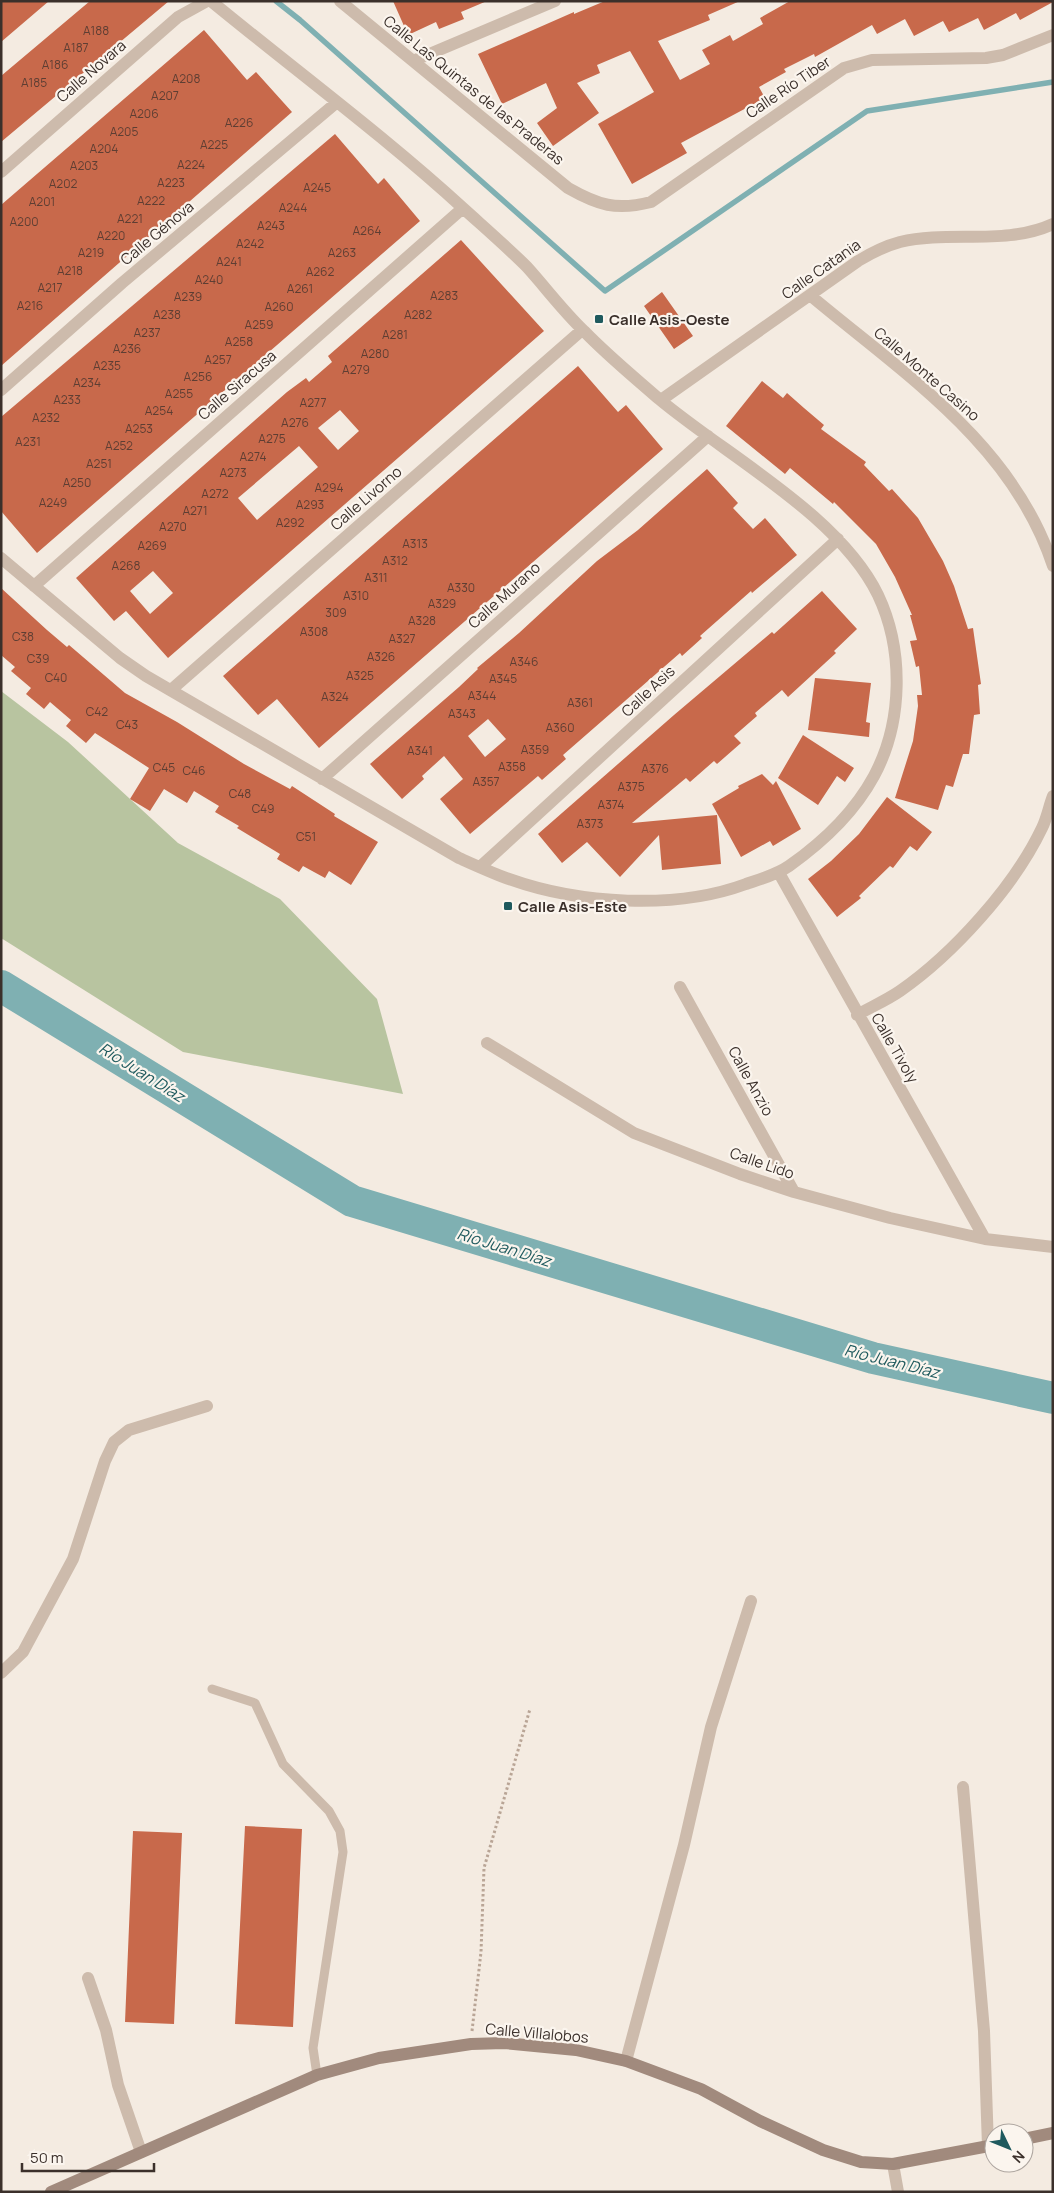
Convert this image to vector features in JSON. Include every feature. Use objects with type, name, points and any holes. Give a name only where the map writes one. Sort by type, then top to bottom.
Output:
[{"type":"main road","name":"Calle Villalobos","points":[[51,2192],[317,2075],[379,2058],[471,2044],[504,2043],[576,2050],[626,2061],[701,2090],[760,2121],[823,2150],[861,2162],[893,2164],[984,2147]]},
{"type":"main road","points":[[1034,2137],[1053,2133]]},
{"type":"street","points":[[1,558],[120,658],[322,779],[440,848],[480,868],[510,880],[573,895],[667,900],[725,892],[779,873],[808,852],[835,828],[856,803],[874,775],[885,747],[893,716],[897,678],[896,658],[890,627],[877,594],[859,565],[838,539],[769,482],[661,400],[582,330],[526,266],[421,170],[209,1]]},
{"type":"street","name":"Calle Novara","points":[[1,172],[178,17],[209,1]]},
{"type":"street","name":"Calle Las Quintas de las Praderas","points":[[340,1],[568,188],[589,200]]},
{"type":"street","points":[[413,61],[554,1]]},
{"type":"street","name":"Calle Río Tiber","points":[[589,200],[616,207],[652,202],[824,80],[857,63],[898,58],[986,58],[1003,55],[1053,35]]},
{"type":"street","name":"Calle Génova","points":[[1,390],[122,283],[336,103]]},
{"type":"street","name":"Calle Siracusa","points":[[34,586],[463,208]]},
{"type":"street","name":"Calle Catania","points":[[661,400],[811,296],[858,261],[878,250],[900,242],[923,238],[1027,234],[1053,224]]},
{"type":"street","name":"Calle Monte Casino","points":[[811,296],[911,377],[955,416],[986,449],[1039,529],[1053,566]]},
{"type":"street","name":"Calle Livorno","points":[[171,690],[582,330]]},
{"type":"street","name":"Calle Murano","points":[[322,779],[708,436]]},
{"type":"street","name":"Calle Asis","points":[[480,868],[838,539]]},
{"type":"street","points":[[857,1015],[899,992],[953,947],[996,898],[1047,830],[1053,796]]},
{"type":"street","name":"Calle Tivoly","points":[[779,873],[857,1015],[985,1238]]},
{"type":"street","name":"Calle Anzio","points":[[680,987],[794,1192]]},
{"type":"street","name":"Calle Lido","points":[[487,1043],[634,1133],[740,1174],[794,1192],[890,1218],[985,1238],[1053,1247]]},
{"type":"street","points":[[1,1674],[23,1652],[73,1558],[105,1461],[114,1442],[129,1430],[207,1406]]},
{"type":"street","points":[[626,2061],[684,1845],[711,1727],[751,1601]]},
{"type":"street","points":[[963,1787],[984,2031],[990,2123]]},
{"type":"street","points":[[88,1978],[106,2030],[118,2085],[141,2152]]},
{"type":"street","points":[[893,2164],[898,2192]]},
{"type":"lane","points":[[212,1689],[255,1703],[283,1764],[329,1811],[340,1831],[343,1852],[313,2048],[317,2075]]},
{"type":"path","points":[[471,2044],[481,1952],[484,1868],[530,1709]]},
{"type":"green space","points":[[1,691],[68,742],[178,843],[280,899],[377,999],[403,1094],[183,1052],[1,938]]},
{"type":"building","points":[[1,1],[49,1],[1,42]]},
{"type":"building","points":[[90,1],[169,1],[1,142],[1,76]]},
{"type":"building","points":[[393,1],[487,1],[461,12],[464,19],[439,29],[436,22],[408,35]]},
{"type":"building","points":[[605,1],[740,1],[708,15],[710,20],[658,41],[680,80],[710,64],[702,50],[730,35],[733,41],[763,24],[760,18],[790,1],[1053,2],[1020,20],[1016,13],[984,30],[978,18],[949,32],[943,21],[914,36],[905,19],[877,34],[872,25],[815,57],[814,54],[784,69],[786,72],[759,87],[765,98],[681,143],[687,153],[632,184],[598,124],[654,92],[630,51],[597,65],[600,73],[577,83],[599,113],[553,146],[537,123],[557,108],[546,83],[502,104],[478,54],[574,12],[574,14]]},
{"type":"building","points":[[204,30],[247,80],[256,72],[292,112],[1,366],[1,205]]},
{"type":"building","points":[[335,134],[378,184],[384,178],[420,221],[37,553],[1,511],[1,417]]},
{"type":"building","points":[[461,240],[544,331],[168,658],[126,611],[114,621],[76,578],[287,392],[306,378],[309,382],[332,362],[328,356]],"holes":[[[340,410],[359,431],[338,450],[318,428]],[[299,446],[318,467],[257,520],[238,498]],[[153,571],[173,593],[150,614],[130,591]]]},
{"type":"building","points":[[662,292],[693,336],[674,349],[644,306]]},
{"type":"building","points":[[578,366],[618,412],[626,405],[663,449],[319,748],[277,699],[258,715],[223,676]]},
{"type":"building","points":[[762,381],[783,398],[787,393],[824,425],[821,429],[866,462],[864,465],[889,491],[892,489],[918,518],[943,561],[954,586],[968,629],[973,628],[981,684],[978,685],[980,714],[974,715],[969,754],[963,754],[953,787],[946,785],[938,810],[895,798],[913,741],[918,706],[917,695],[922,695],[919,666],[916,667],[910,641],[917,640],[910,615],[912,615],[895,577],[876,544],[834,502],[833,504],[790,468],[785,474],[726,426]]},
{"type":"building","points":[[707,469],[738,503],[733,508],[753,529],[765,518],[797,555],[752,593],[751,591],[700,636],[702,638],[682,656],[680,653],[563,755],[566,759],[542,780],[538,776],[470,834],[440,799],[463,779],[444,756],[422,776],[424,779],[402,799],[370,764],[459,687],[477,668],[519,633],[597,561],[638,530]],"holes":[[[488,719],[506,739],[485,757],[468,736]]]},
{"type":"building","points":[[1,588],[67,647],[69,645],[125,693],[177,722],[244,764],[290,789],[292,786],[335,814],[334,816],[378,842],[351,885],[329,871],[325,878],[303,866],[299,872],[277,859],[280,854],[215,812],[219,806],[194,791],[187,803],[164,789],[150,811],[130,799],[149,768],[95,733],[86,743],[66,726],[71,720],[50,702],[44,709],[26,694],[31,688],[11,671],[15,667],[1,655]]},
{"type":"building","points":[[822,591],[857,629],[834,651],[836,653],[788,697],[782,690],[755,713],[757,716],[734,736],[741,743],[717,764],[714,761],[690,782],[686,778],[632,823],[717,815],[721,864],[662,870],[659,835],[620,877],[587,842],[562,863],[538,834],[674,715],[772,632],[774,634]]},
{"type":"building","points":[[815,678],[871,683],[866,722],[870,723],[869,737],[808,730]]},
{"type":"building","points":[[803,735],[854,768],[845,782],[837,776],[818,805],[778,778]]},
{"type":"building","points":[[762,774],[773,785],[776,781],[801,829],[773,846],[770,841],[741,857],[712,804],[739,788],[738,786]]},
{"type":"building","points":[[887,797],[932,832],[917,851],[910,846],[893,868],[890,866],[859,896],[861,898],[837,917],[808,879],[831,861],[859,834]]},
{"type":"building","points":[[245,1826],[302,1829],[293,2027],[235,2024]]},
{"type":"building","points":[[133,1831],[182,1833],[174,2024],[125,2022]]},
{"type":"waterway","points":[[276,1],[300,20],[605,291],[867,111],[1053,82]]},
{"type":"waterway","name":"Río Juan Díaz","points":[[1,986],[352,1201],[873,1358],[1053,1398]]},
{"type":"place","name":"Calle Asis-Oeste","points":[[599,319]]},
{"type":"place","name":"Calle Asis-Este","points":[[508,906]]}]
